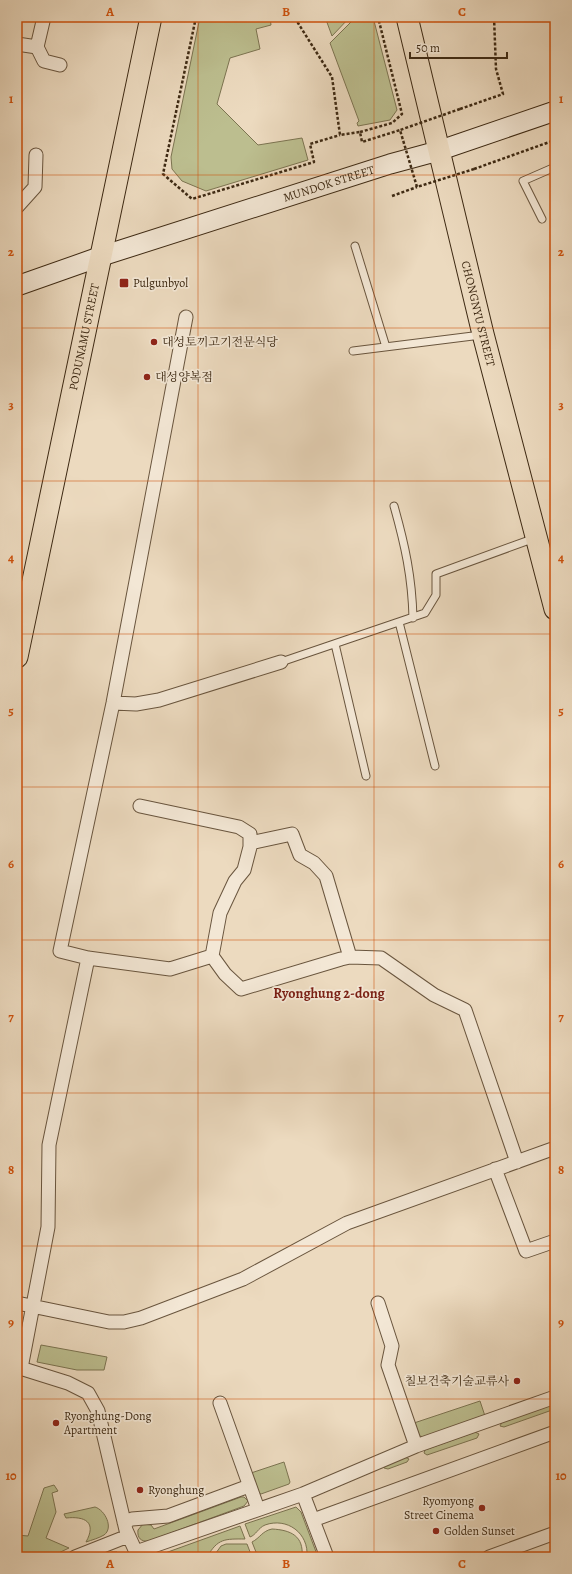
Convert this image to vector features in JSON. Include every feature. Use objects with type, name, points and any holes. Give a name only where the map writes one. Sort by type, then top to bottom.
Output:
[{"type":"main road","name":"PODUNAMU STREET","points":[[17,657],[151,17]]},
{"type":"main road","name":"CHONGNYU STREET","points":[[407,17],[483,334],[535,538],[555,609]]},
{"type":"main road","name":"MUNDOK STREET","points":[[17,286],[102,256],[390,164],[438,151],[555,112]]},
{"type":"street","points":[[44,17],[37,47],[44,61],[60,65]]},
{"type":"street","points":[[17,44],[37,47]]},
{"type":"street","points":[[17,207],[35,187],[36,155]]},
{"type":"street","points":[[186,317],[113,703],[60,951],[88,958],[170,969],[212,956]]},
{"type":"street","points":[[113,703],[136,704],[159,700],[281,662]]},
{"type":"street","points":[[140,806],[239,827],[250,834],[250,842],[244,870],[235,881],[220,913],[212,956],[225,974],[241,989],[350,957],[381,958],[434,994],[465,1010],[517,1162]]},
{"type":"street","points":[[250,842],[292,834],[300,855],[314,863],[326,876],[350,957]]},
{"type":"street","points":[[88,958],[50,1145],[48,1227],[19,1368],[68,1383],[88,1393],[98,1411],[124,1522],[136,1555],[258,1509],[303,1494],[416,1446],[555,1397]]},
{"type":"street","points":[[17,1303],[109,1322],[124,1322],[141,1318],[243,1279],[347,1223],[555,1148]]},
{"type":"street","points":[[495,1169],[526,1251],[555,1241]]},
{"type":"street","points":[[378,1303],[392,1346],[388,1365],[416,1446]]},
{"type":"street","points":[[220,1403],[258,1509]]},
{"type":"street","points":[[313,1520],[555,1432]]},
{"type":"street","points":[[124,1522],[132,1519],[168,1516],[250,1486]]},
{"type":"street","points":[[303,1494],[327,1557]]},
{"type":"street","points":[[489,1557],[555,1533]]},
{"type":"street","points":[[75,1557],[128,1536]]},
{"type":"lane","points":[[542,219],[523,181],[555,167]]},
{"type":"lane","points":[[355,246],[386,347]]},
{"type":"lane","points":[[353,352],[483,334]]},
{"type":"lane","points":[[394,506],[407,552],[412,587],[413,618]]},
{"type":"lane","points":[[281,662],[426,613],[436,595],[436,574],[535,538]]},
{"type":"lane","points":[[398,622],[435,766]]},
{"type":"lane","points":[[335,644],[366,776]]},
{"type":"path","points":[[196,17],[163,174],[192,200],[314,162],[310,144],[340,135],[360,132],[392,123],[402,114],[378,17]]},
{"type":"path","points":[[298,17],[298,23],[332,77],[340,135]]},
{"type":"path","points":[[360,132],[362,142],[503,94],[496,69],[494,17]]},
{"type":"path","points":[[400,130],[417,188]]},
{"type":"path","points":[[392,196],[555,140]]},
{"type":"path","points":[[544,1557],[555,1553]]},
{"type":"green space","points":[[200,17],[270,17],[271,25],[256,29],[260,49],[230,58],[217,104],[258,145],[302,138],[308,160],[206,191],[182,181],[172,169],[171,157]]},
{"type":"green space","points":[[325,17],[350,17],[332,36]]},
{"type":"green space","points":[[356,17],[373,17],[397,110],[390,120],[358,126],[357,123],[359,121],[330,43]]},
{"type":"green space","points":[[41,1345],[107,1357],[104,1370],[77,1370],[37,1362]]},
{"type":"green space","points":[[480,1401],[485,1416],[427,1437],[418,1436],[414,1423]]},
{"type":"green space","points":[[555,1403],[555,1409],[504,1427],[500,1426],[502,1422]]},
{"type":"green space","points":[[475,1432],[479,1434],[477,1438],[427,1455],[424,1453],[425,1450]]},
{"type":"green space","points":[[405,1457],[409,1459],[407,1462],[388,1469],[384,1468],[384,1465]]},
{"type":"green space","points":[[284,1462],[290,1482],[289,1484],[261,1494],[257,1492],[251,1473]]},
{"type":"green space","points":[[54,1485],[58,1491],[52,1493],[56,1512],[46,1538],[69,1548],[50,1557],[17,1557],[17,1535],[28,1536],[44,1488]]},
{"type":"green space","points":[[244,1497],[248,1501],[244,1506],[149,1541],[144,1541],[139,1537],[138,1530],[143,1524],[151,1525],[154,1529]]},
{"type":"green space","points":[[95,1507],[105,1515],[108,1524],[107,1532],[98,1538],[86,1542],[89,1535],[90,1525],[84,1519],[66,1518],[64,1514]]},
{"type":"green space","points":[[296,1507],[301,1512],[318,1557],[307,1557],[307,1548],[300,1534],[288,1525],[273,1523],[265,1525],[250,1537],[245,1524]]},
{"type":"green space","points":[[240,1526],[245,1539],[223,1541],[215,1546],[207,1557],[154,1557]]},
{"type":"green space","points":[[272,1529],[285,1531],[295,1536],[301,1544],[302,1557],[258,1557],[252,1542],[266,1531]]},
{"type":"green space","points":[[226,1544],[247,1544],[252,1557],[213,1557],[221,1546]]},
{"type":"green space","points":[[112,1552],[117,1552],[121,1557],[99,1557]]},
{"type":"place","name":"Pulgunbyol","points":[[124,283]]},
{"type":"place","name":"대성토끼고기전문식당","points":[[154,342]]},
{"type":"place","name":"대성양복점","points":[[147,377]]},
{"type":"place","name":"칠보건축기술교류사","points":[[517,1381]]},
{"type":"place","name":"Ryonghung-Dong Apartment","points":[[56,1423]]},
{"type":"place","name":"Ryonghung","points":[[140,1490]]},
{"type":"place","name":"Ryomyong Street Cinema","points":[[482,1508]]},
{"type":"place","name":"Golden Sunset","points":[[436,1531]]},
{"type":"district","name":"Ryonghung 2-dong","points":[[329,993]]}]
